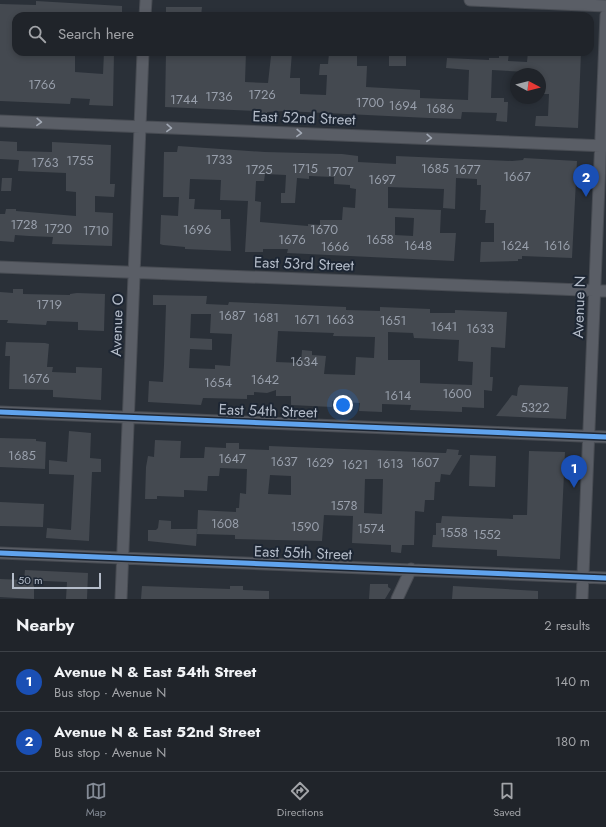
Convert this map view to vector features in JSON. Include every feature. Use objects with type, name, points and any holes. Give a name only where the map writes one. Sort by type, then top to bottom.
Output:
[{"type":"street","points":[[145,12],[146,0]]},
{"type":"street","points":[[470,0],[606,6]]},
{"type":"street","name":"Avenue N","points":[[582,599],[589,436],[600,291],[606,15]]},
{"type":"street","name":"Avenue O","points":[[121,599],[144,56]]},
{"type":"street","name":"East 52nd Street","points":[[0,121],[603,145]]},
{"type":"street","name":"East 53rd Street","points":[[0,267],[600,291]]},
{"type":"street","name":"East 54th Street","points":[[0,412],[606,437]]},
{"type":"street","name":"East 55th Street","points":[[0,553],[606,578]]},
{"type":"street","points":[[397,599],[411,569]]},
{"type":"building","points":[[36,1],[122,6],[122,12],[12,12],[12,56],[75,56],[75,72],[103,74],[104,56],[114,56],[113,106],[89,105],[90,99],[71,98],[70,104],[0,101],[0,4],[36,5]]},
{"type":"building","points":[[166,7],[202,7],[201,12],[166,12]]},
{"type":"building","points":[[166,56],[246,56],[245,82],[268,83],[271,56],[292,56],[290,78],[300,78],[300,94],[326,95],[327,75],[319,75],[320,64],[328,64],[329,56],[357,56],[357,66],[367,66],[366,87],[420,90],[420,98],[468,100],[469,70],[446,68],[447,58],[489,60],[489,58],[509,56],[508,61],[527,62],[528,56],[581,56],[578,128],[535,126],[536,116],[548,116],[549,94],[546,94],[546,68],[510,68],[510,71],[492,70],[491,98],[504,98],[504,102],[508,102],[507,122],[496,121],[497,113],[462,112],[461,119],[284,111],[257,113],[257,111],[165,107]]},
{"type":"building","points":[[389,56],[406,56],[406,66],[389,66]]},
{"type":"building","points":[[0,141],[17,142],[17,151],[52,152],[52,142],[111,145],[110,184],[115,184],[114,197],[95,196],[95,212],[113,213],[112,246],[52,244],[53,237],[15,235],[14,242],[0,241],[0,214],[5,214],[6,209],[76,216],[76,192],[66,191],[66,173],[18,171],[19,160],[0,159]]},
{"type":"building","points":[[178,146],[265,152],[342,154],[358,156],[358,162],[396,164],[396,156],[512,161],[523,160],[524,158],[577,161],[572,258],[522,256],[522,259],[518,259],[518,261],[480,262],[481,242],[494,242],[494,223],[485,223],[486,210],[480,210],[481,185],[477,185],[477,179],[456,178],[455,209],[443,208],[444,189],[388,187],[388,208],[441,210],[440,233],[456,233],[454,261],[287,253],[288,249],[263,249],[263,252],[245,252],[248,201],[220,200],[221,180],[190,179],[189,199],[195,199],[194,209],[221,210],[221,219],[230,219],[231,251],[185,249],[185,247],[163,245],[160,244],[161,215],[178,216],[179,197],[163,197],[164,152],[177,152]],"holes":[[[265,174],[286,175],[285,193],[281,193],[281,203],[295,203],[297,178],[309,179],[309,176],[334,177],[334,184],[350,185],[350,188],[356,189],[355,208],[343,207],[342,220],[320,220],[320,225],[308,224],[308,226],[260,222],[261,202],[255,201],[256,181],[264,181]],[[395,217],[414,218],[413,236],[395,235]]]},
{"type":"building","points":[[2,178],[12,178],[11,191],[1,191]]},
{"type":"building","points":[[13,289],[23,289],[23,294],[105,294],[104,331],[78,330],[78,322],[47,321],[46,325],[7,323],[8,320],[0,320],[0,292],[13,293]]},
{"type":"building","points":[[153,295],[207,296],[206,304],[228,305],[229,302],[346,307],[346,310],[380,311],[380,307],[430,309],[430,313],[455,313],[455,310],[507,312],[505,348],[491,347],[490,377],[493,377],[492,391],[484,390],[484,408],[462,407],[462,412],[410,410],[411,405],[382,404],[382,412],[359,411],[360,403],[332,401],[332,407],[291,405],[291,396],[276,396],[276,390],[267,393],[254,392],[254,395],[247,395],[247,399],[203,398],[201,405],[148,402],[149,381],[163,382],[164,365],[166,305],[153,305]],"holes":[[[191,314],[211,314],[210,333],[232,334],[230,366],[215,365],[215,369],[189,368],[190,349],[212,350],[212,339],[190,338]],[[278,331],[334,333],[333,336],[375,337],[374,358],[356,357],[355,375],[324,374],[326,356],[312,355],[312,351],[302,350],[301,363],[276,362]],[[388,332],[413,333],[414,338],[459,340],[458,361],[473,362],[472,385],[420,383],[420,360],[388,360]]]},
{"type":"building","points":[[6,342],[49,344],[47,367],[53,367],[52,372],[76,373],[76,367],[102,368],[101,400],[53,397],[53,390],[9,389],[10,356],[5,356]]},
{"type":"building","points":[[520,385],[568,387],[566,419],[496,416],[512,395],[517,396]]},
{"type":"building","points":[[69,431],[91,433],[90,458],[101,459],[101,472],[92,472],[89,541],[46,538],[47,528],[71,530],[74,475],[49,474],[49,460],[67,462]]},
{"type":"building","points":[[0,438],[36,439],[36,441],[46,442],[45,469],[0,467]]},
{"type":"building","points":[[155,440],[181,441],[180,458],[204,458],[205,447],[226,448],[226,443],[239,443],[239,449],[269,450],[269,446],[446,453],[447,449],[459,450],[458,455],[462,455],[450,475],[441,474],[440,482],[435,482],[434,500],[425,500],[424,512],[415,511],[414,545],[402,545],[401,553],[391,552],[391,545],[352,543],[353,516],[324,515],[322,541],[235,539],[235,535],[197,534],[198,510],[236,512],[236,508],[239,508],[240,493],[246,494],[247,469],[220,468],[219,476],[208,476],[207,491],[184,490],[184,497],[157,496],[157,499],[145,499],[146,467],[148,456],[154,457]],"holes":[[[270,475],[291,476],[291,495],[268,494]],[[365,479],[383,479],[382,514],[364,513]]]},
{"type":"building","points":[[529,451],[565,452],[560,559],[497,556],[497,550],[432,547],[433,535],[436,535],[436,523],[441,523],[442,516],[513,519],[513,515],[527,515]]},
{"type":"building","points":[[470,455],[496,456],[495,487],[469,486]]},
{"type":"building","points":[[0,502],[44,504],[43,527],[0,526]]},
{"type":"building","points":[[159,520],[171,521],[171,529],[197,529],[196,546],[148,541],[148,530],[156,530],[158,528]]},
{"type":"building","points":[[25,570],[88,573],[87,599],[66,599],[67,582],[44,581],[34,581],[34,599],[0,597],[0,579],[24,580]]},
{"type":"building","points":[[370,584],[388,584],[388,587],[391,589],[385,599],[369,599]]},
{"type":"building","points":[[142,586],[230,589],[230,586],[243,586],[243,590],[269,591],[269,599],[141,599]]},
{"type":"building","points":[[453,586],[538,591],[538,599],[452,599]]},
{"type":"cycle path","points":[[0,412],[606,437]]},
{"type":"cycle path","points":[[0,553],[606,578]]},
{"type":"place","name":"Avenue N & East 52nd Street","points":[[586,197]]},
{"type":"place","name":"Avenue N & East 54th Street","points":[[574,488]]}]
